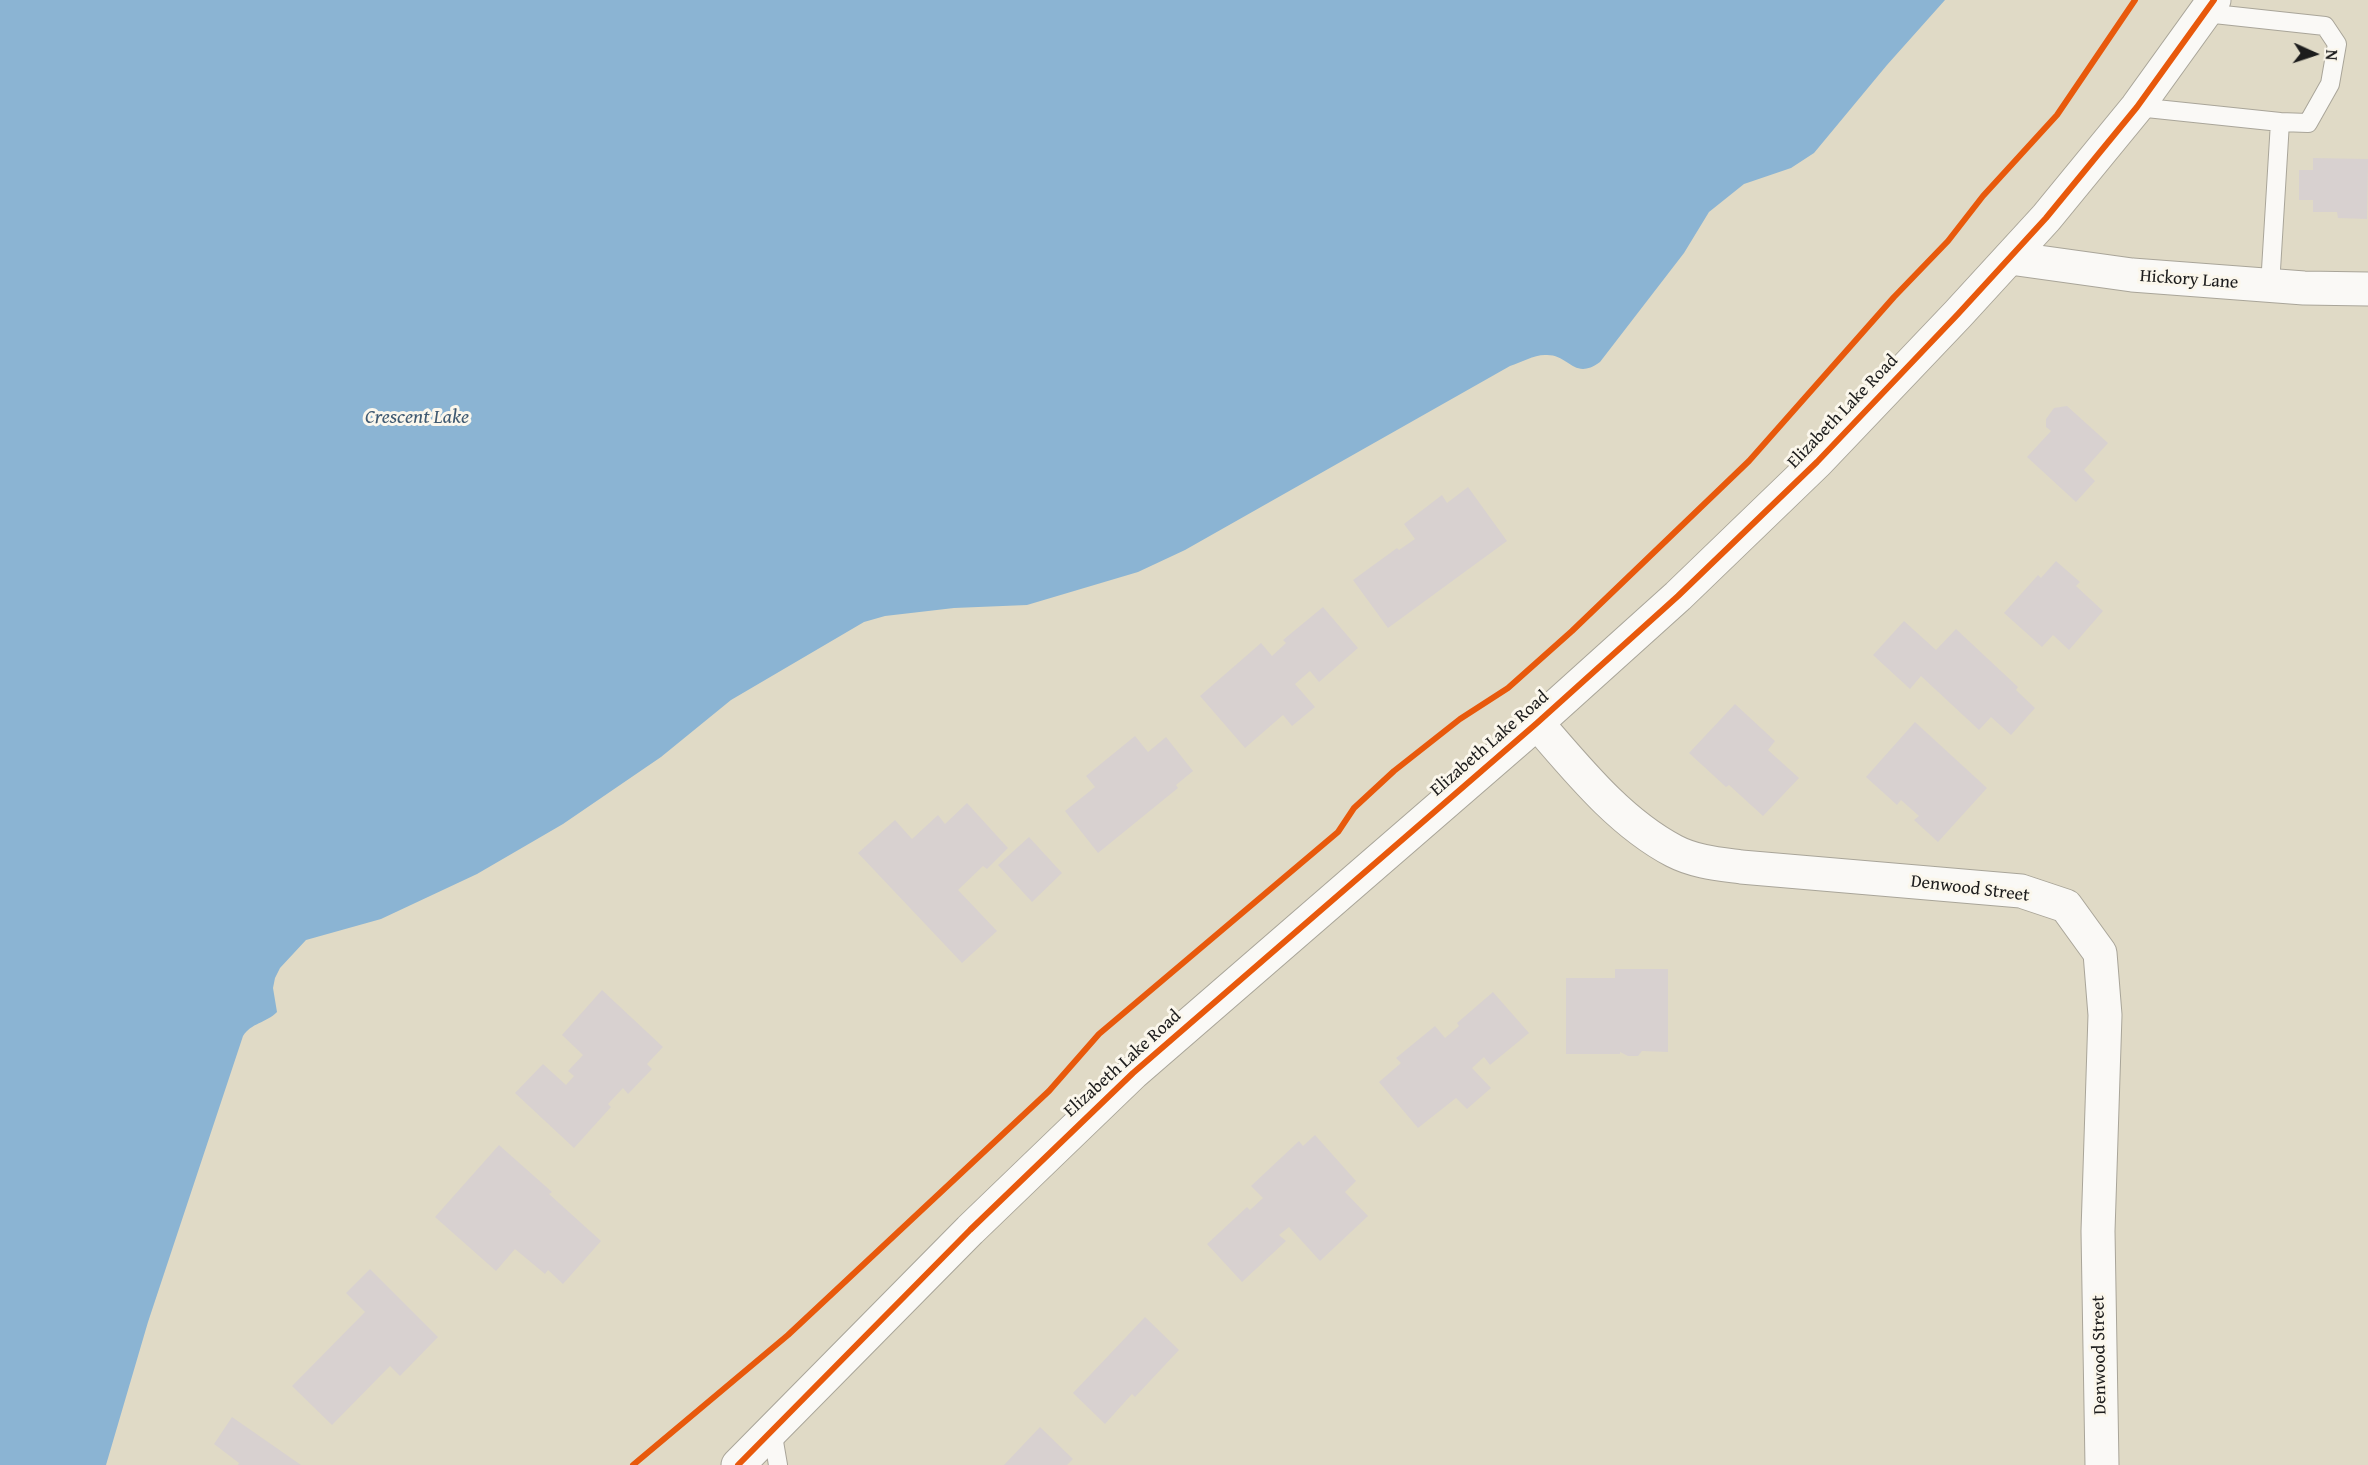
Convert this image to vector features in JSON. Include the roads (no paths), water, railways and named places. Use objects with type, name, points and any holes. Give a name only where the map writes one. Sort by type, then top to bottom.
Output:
[{"type":"street","name":"Elizabeth Lake Road","points":[[738,1465],[970,1230],[1133,1073],[1537,723],[1678,596],[1817,462],[2010,258],[2092,163],[2137,107],[2209,7]]},
{"type":"street","name":"Hickory Lane","points":[[2010,258],[2132,275],[2270,286],[2368,289]]},
{"type":"street","name":"Denwood Street","points":[[1537,723],[1584,777],[1650,836],[1676,852],[1704,862],[2021,891],[2066,906],[2100,953],[2105,1015],[2097,1231],[2102,1465]]},
{"type":"lane","points":[[2137,107],[2308,123],[2330,84],[2337,44],[2325,26],[2209,7]]},
{"type":"lane","points":[[2270,286],[2280,122]]},
{"type":"lane","points":[[772,1430],[778,1465]]},
{"type":"water","name":"Crescent Lake","points":[[0,0],[1945,0],[1814,153],[1791,168],[1744,184],[1709,212],[1684,253],[1600,362],[1584,369],[1572,366],[1555,356],[1542,355],[1510,366],[1185,550],[1138,572],[1027,605],[954,608],[885,616],[864,622],[731,700],[661,757],[563,824],[477,874],[381,919],[306,940],[280,968],[275,978],[273,988],[277,1012],[250,1028],[243,1036],[148,1322],[106,1465],[0,1465]]}]
